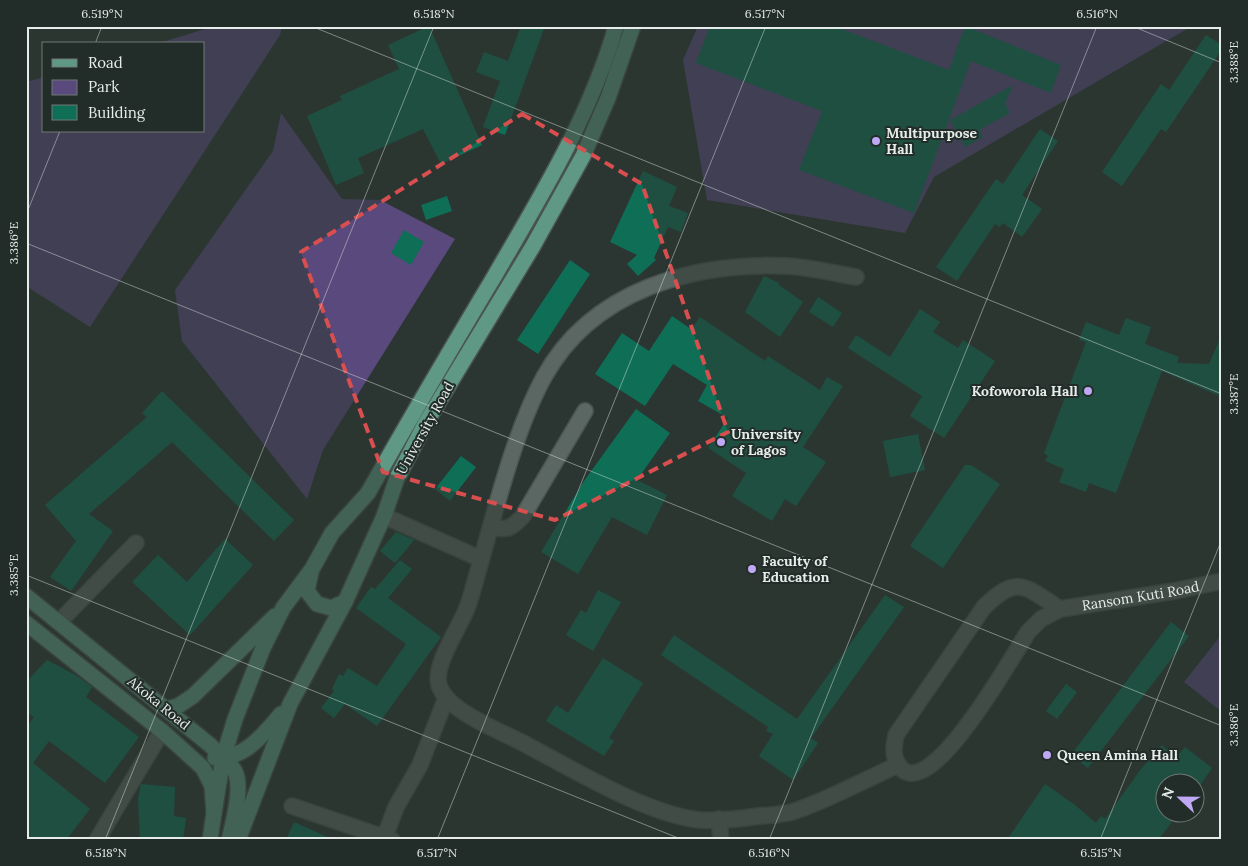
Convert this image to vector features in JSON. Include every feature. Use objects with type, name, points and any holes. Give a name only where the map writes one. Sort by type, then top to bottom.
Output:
[{"type":"main road","name":"University Road","points":[[214,813],[223,758],[235,719],[264,648],[283,608],[312,568],[332,533],[368,493],[548,185],[588,105],[606,59],[616,26]]},
{"type":"main road","name":"University Road","points":[[238,840],[290,704],[346,602],[384,516],[397,478],[425,424],[533,246],[583,156],[608,98],[633,26]]},
{"type":"main road","points":[[312,568],[307,591],[316,604],[331,608],[346,602]]},
{"type":"main road","name":"Akoka Road","points":[[26,596],[167,709],[223,758],[236,774],[237,784],[230,840]]},
{"type":"main road","points":[[167,709],[178,706],[193,696],[283,608]]},
{"type":"main road","points":[[26,623],[162,731],[207,774],[212,786],[214,813],[210,840]]},
{"type":"main road","points":[[187,753],[223,758],[249,748],[258,742],[290,704]]},
{"type":"street","points":[[856,277],[788,266],[733,267],[653,283],[610,306],[572,340],[545,375],[524,423],[467,609],[441,667],[438,683],[446,698],[462,711],[636,800],[672,814],[700,820],[742,819],[793,812],[898,765]]},
{"type":"street","points":[[491,528],[504,530],[512,527],[523,516],[585,411]]},
{"type":"street","points":[[384,516],[481,559]]},
{"type":"street","points":[[59,622],[136,543]]},
{"type":"street","name":"Ransom Kuti Road","points":[[1060,609],[1174,592],[1222,581]]},
{"type":"street","points":[[1014,586],[1027,588],[1060,609],[1041,618],[1028,632],[957,741],[939,760],[931,767],[910,772],[906,772],[898,765],[893,746],[896,735],[984,607],[1000,591],[1014,586]]},
{"type":"street","points":[[292,806],[388,838],[396,807],[420,765],[446,698]]},
{"type":"street","points":[[97,840],[162,731]]},
{"type":"street","points":[[719,819],[721,840]]},
{"type":"highlighted area","points":[[522,114],[642,184],[728,432],[555,520],[383,472],[301,252]]},
{"type":"green space","points":[[215,26],[282,26],[280,35],[90,327],[26,286],[26,82],[42,78],[42,132],[205,132],[205,42],[163,42]]},
{"type":"green space","points":[[698,26],[1192,26],[934,177],[905,233],[707,200],[683,60]]},
{"type":"green space","points":[[281,113],[342,199],[380,200],[455,239],[323,450],[307,499],[182,341],[175,290],[273,151]]},
{"type":"green space","points":[[1222,634],[1222,712],[1184,682]]},
{"type":"building","points":[[429,26],[482,145],[441,164],[423,129],[358,158],[364,173],[336,185],[307,116],[342,100],[340,96],[399,69],[388,45]]},
{"type":"building","points":[[521,26],[545,26],[505,135],[483,127],[500,81],[476,72],[484,52],[508,61]]},
{"type":"building","name":"Multipurpose Hall","points":[[710,26],[834,26],[949,70],[965,26],[1061,65],[1051,93],[971,61],[914,213],[799,170],[822,111],[696,63]]},
{"type":"building","points":[[1206,35],[1222,45],[1222,49],[1166,132],[1161,129],[1122,186],[1102,172],[1161,84],[1169,90]]},
{"type":"building","points":[[1013,85],[1005,104],[1010,113],[979,130],[983,137],[965,147],[950,120]]},
{"type":"building","points":[[1040,129],[1058,141],[1022,195],[1042,209],[1022,237],[1003,223],[1000,227],[995,224],[957,281],[936,267],[996,179],[1003,184]]},
{"type":"building","points":[[643,171],[677,187],[669,206],[688,213],[681,232],[668,227],[654,258],[656,260],[638,276],[627,264],[637,255],[610,242]]},
{"type":"building","points":[[447,196],[452,211],[426,220],[421,205]]},
{"type":"building","points":[[404,230],[424,242],[411,265],[391,253]]},
{"type":"building","points":[[570,260],[590,274],[538,354],[517,340]]},
{"type":"building","points":[[764,276],[779,283],[779,285],[803,302],[780,337],[745,312]]},
{"type":"building","points":[[818,297],[842,313],[833,327],[809,312]]},
{"type":"building","points":[[920,309],[940,322],[933,332],[958,348],[963,340],[995,361],[944,438],[910,416],[922,396],[848,348],[856,335],[890,357]]},
{"type":"building","points":[[672,316],[691,329],[700,317],[765,361],[768,356],[820,390],[827,377],[843,386],[803,447],[826,462],[796,506],[785,499],[772,521],[732,496],[746,473],[708,448],[728,418],[698,401],[707,385],[673,364],[645,406],[595,374],[622,333],[649,351]]},
{"type":"building","points":[[1126,318],[1151,327],[1145,344],[1179,357],[1177,363],[1209,364],[1222,334],[1222,397],[1162,371],[1116,493],[1089,483],[1086,492],[1059,482],[1064,469],[1045,461],[1048,456],[1044,453],[1086,342],[1079,340],[1086,322],[1119,335]]},
{"type":"building","points":[[162,391],[294,520],[274,541],[172,442],[89,514],[113,531],[71,591],[50,577],[76,541],[45,505],[147,417],[142,413]]},
{"type":"building","points":[[636,409],[670,433],[637,480],[667,495],[647,535],[612,517],[578,574],[541,552],[584,481]]},
{"type":"building","points":[[918,434],[925,470],[890,477],[883,441]]},
{"type":"building","points":[[461,456],[476,467],[450,501],[435,489]]},
{"type":"building","points":[[965,465],[971,465],[1000,484],[943,568],[910,546]]},
{"type":"building","points":[[396,532],[414,540],[395,563],[380,551]]},
{"type":"building","points":[[225,539],[253,565],[190,635],[132,582],[158,555],[187,582]]},
{"type":"building","points":[[400,560],[412,569],[388,598],[441,637],[377,726],[345,704],[334,718],[321,708],[334,691],[332,689],[339,674],[343,676],[348,668],[377,686],[406,644],[356,608],[371,587],[375,589]]},
{"type":"building","points":[[598,590],[621,602],[593,651],[566,635],[581,610],[586,613]]},
{"type":"building","points":[[885,595],[904,607],[811,738],[818,743],[793,780],[759,756],[773,734],[766,731],[768,727],[661,655],[674,635],[797,719]]},
{"type":"building","points":[[1171,622],[1189,636],[1088,768],[1071,755]]},
{"type":"building","points":[[603,658],[643,683],[609,738],[614,741],[604,756],[546,721],[556,705],[568,713]]},
{"type":"building","points":[[47,660],[77,676],[92,687],[86,697],[139,737],[105,783],[49,741],[33,763],[90,809],[66,840],[32,840],[26,835],[26,728],[34,717],[26,712],[26,682]]},
{"type":"building","points":[[1066,684],[1077,692],[1057,719],[1046,711]]},
{"type":"building","points":[[1162,745],[1176,758],[1185,747],[1212,768],[1206,777],[1206,774],[1156,774],[1156,824],[1170,824],[1158,840],[1007,840],[1045,784],[1075,805],[1096,823],[1101,816],[1105,819],[1141,769]]},
{"type":"building","points":[[141,784],[175,787],[174,816],[186,818],[183,840],[140,840],[138,798]]},
{"type":"building","points":[[294,822],[334,840],[286,840]]},
{"type":"place","name":"Multipurpose Hall","points":[[876,141]]},
{"type":"place","name":"Kofoworola Hall","points":[[1088,391]]},
{"type":"place","name":"University of Lagos","points":[[721,442]]},
{"type":"place","name":"Faculty of Education","points":[[752,569]]},
{"type":"place","name":"Queen Amina Hall","points":[[1047,755]]}]
